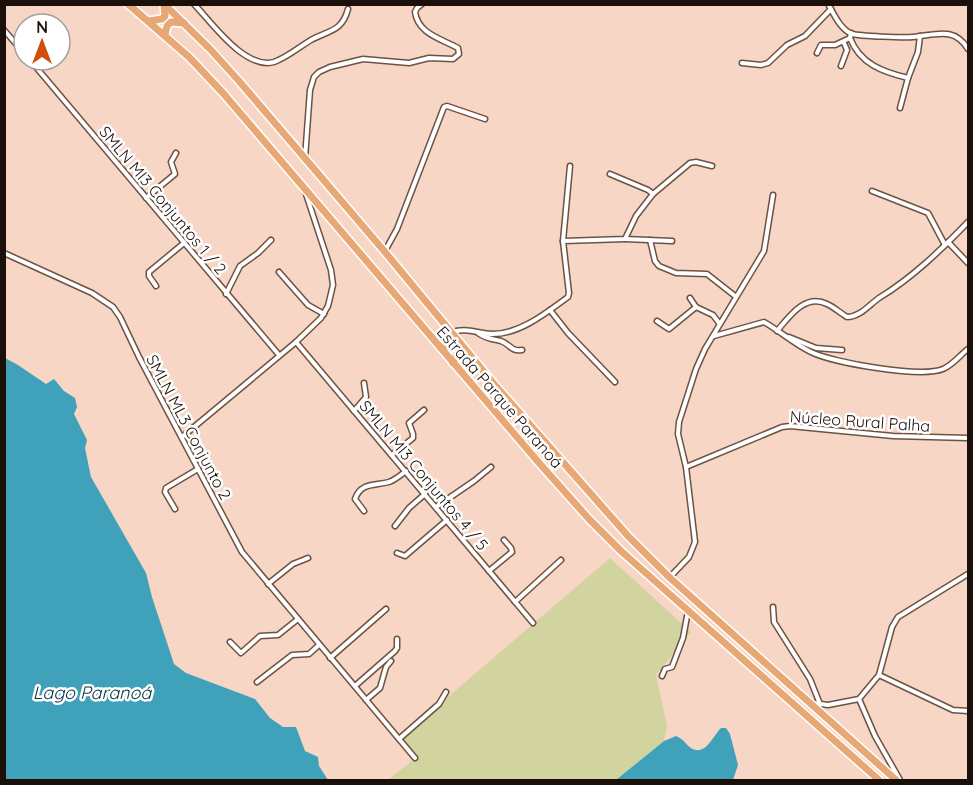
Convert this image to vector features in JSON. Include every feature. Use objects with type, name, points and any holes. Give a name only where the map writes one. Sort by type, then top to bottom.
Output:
[{"type":"main road","name":"Estrada Parque Paranoá","points":[[128,4],[189,57],[223,93],[589,519],[637,565],[879,780]]},
{"type":"main road","name":"Estrada Parque Paranoá","points":[[164,5],[184,22],[226,66],[467,352],[628,536],[669,577],[898,780]]},
{"type":"main road","points":[[149,21],[162,20],[165,16],[164,5]]},
{"type":"main road","points":[[165,35],[167,26],[171,22],[184,22]]},
{"type":"main road","points":[[440,347],[452,346],[453,334]]},
{"type":"main road","points":[[453,363],[458,351],[467,352]]},
{"type":"main road","points":[[726,643],[735,643],[736,635]]},
{"type":"street","points":[[194,4],[232,45],[248,57],[262,63],[279,60],[341,25],[348,9]]},
{"type":"street","points":[[305,158],[311,85],[319,72],[363,59],[410,63],[429,58],[453,59],[459,54],[458,48],[434,37],[421,27],[415,12],[422,4]]},
{"type":"street","points":[[828,4],[838,22],[851,36],[857,51],[877,69],[908,78]]},
{"type":"street","points":[[742,63],[761,65],[768,63],[787,45],[805,36],[831,9]]},
{"type":"street","points":[[817,53],[821,45],[844,43],[851,36],[897,37],[950,34],[964,42],[969,49]]},
{"type":"street","points":[[900,108],[918,52],[920,36]]},
{"type":"street","points":[[841,66],[847,51],[844,43]]},
{"type":"street","name":"SMLN MI3 Conjuntos 1 / 2","points":[[40,72],[279,355]]},
{"type":"street","points":[[385,252],[397,230],[444,107],[447,105],[485,119]]},
{"type":"street","points":[[146,198],[175,174],[171,162],[176,153]]},
{"type":"street","points":[[625,239],[636,216],[653,194],[690,163],[696,162],[712,166]]},
{"type":"street","points":[[453,334],[463,329],[494,334],[508,332],[520,328],[567,297],[569,294],[563,241],[570,166]]},
{"type":"street","points":[[610,174],[653,194]]},
{"type":"street","points":[[182,437],[296,342],[324,314],[331,296],[332,277],[315,215],[303,186]]},
{"type":"street","points":[[873,191],[928,213],[946,244],[969,263]]},
{"type":"street","points":[[669,577],[689,557],[695,542],[686,467],[678,434],[679,422],[696,369],[735,296],[764,251],[773,195]]},
{"type":"street","points":[[315,215],[324,211]]},
{"type":"street","points":[[777,331],[798,308],[811,303],[826,303],[847,317],[857,315],[896,288],[969,222]]},
{"type":"street","points":[[563,241],[625,239],[672,242]]},
{"type":"street","points":[[226,294],[240,266],[271,240]]},
{"type":"street","points":[[650,240],[655,261],[659,266],[684,274],[707,274],[735,296]]},
{"type":"street","points":[[156,286],[149,272],[184,243]]},
{"type":"street","name":"SMLN ML3 Conjunto 2","points":[[4,253],[92,293],[113,307],[235,540],[262,577],[415,758]]},
{"type":"street","points":[[279,272],[304,301],[324,314]]},
{"type":"street","points":[[690,298],[696,307],[713,315],[720,323]]},
{"type":"street","points":[[657,321],[669,329],[696,307]]},
{"type":"street","points":[[550,310],[568,333],[615,382]]},
{"type":"street","points":[[714,336],[762,322],[812,353],[849,364],[924,372],[943,370],[969,349]]},
{"type":"street","points":[[475,331],[490,340],[503,342],[513,350],[522,350]]},
{"type":"street","points":[[785,336],[816,348],[842,350]]},
{"type":"street","name":"SMLN MI3 Conjuntos 4 / 5","points":[[296,342],[533,623]]},
{"type":"street","points":[[354,411],[366,397],[364,383]]},
{"type":"street","points":[[392,455],[412,438],[410,423],[424,410]]},
{"type":"street","name":"Núcleo Rural Palha","points":[[686,467],[790,426],[893,436],[969,438]]},
{"type":"street","points":[[436,507],[474,482],[491,467]]},
{"type":"street","points":[[175,509],[165,492],[166,488],[198,469]]},
{"type":"street","points":[[364,511],[355,500],[359,491],[370,484],[389,482],[406,471]]},
{"type":"street","points":[[395,526],[424,494]]},
{"type":"street","points":[[397,553],[405,556],[447,520]]},
{"type":"street","points":[[489,571],[512,552],[504,540]]},
{"type":"street","points":[[268,584],[293,564],[308,558]]},
{"type":"street","points":[[515,602],[561,560]]},
{"type":"street","points":[[807,701],[820,705],[859,699],[879,675],[892,627],[898,617],[969,574]]},
{"type":"street","points":[[773,607],[774,622],[810,679],[820,705]]},
{"type":"street","points":[[330,658],[386,609]]},
{"type":"street","points":[[662,676],[665,669],[672,667],[684,638],[688,610]]},
{"type":"street","points":[[230,642],[241,653],[260,636],[278,635],[297,619]]},
{"type":"street","points":[[355,686],[395,651],[397,639]]},
{"type":"street","points":[[257,682],[292,655],[309,654],[319,645]]},
{"type":"street","points":[[366,700],[380,688],[386,667],[391,661]]},
{"type":"street","points":[[879,675],[954,710],[969,711]]},
{"type":"street","points":[[399,739],[439,704],[446,692]]},
{"type":"street","points":[[859,699],[898,780]]},
{"type":"green space","points":[[610,558],[691,632],[656,675],[667,726],[664,741],[616,780],[388,780],[415,758],[399,739]]},
{"type":"water","name":"Lago Paranoá","points":[[5,358],[46,384],[54,379],[64,391],[75,398],[77,407],[74,414],[87,440],[85,448],[91,477],[146,573],[174,664],[186,673],[255,699],[270,718],[283,727],[296,727],[305,751],[318,757],[319,766],[328,780],[5,780]]},
{"type":"water","points":[[721,728],[726,728],[730,734],[738,765],[733,780],[616,780],[664,741],[676,736],[691,748],[700,750],[705,748]]}]
